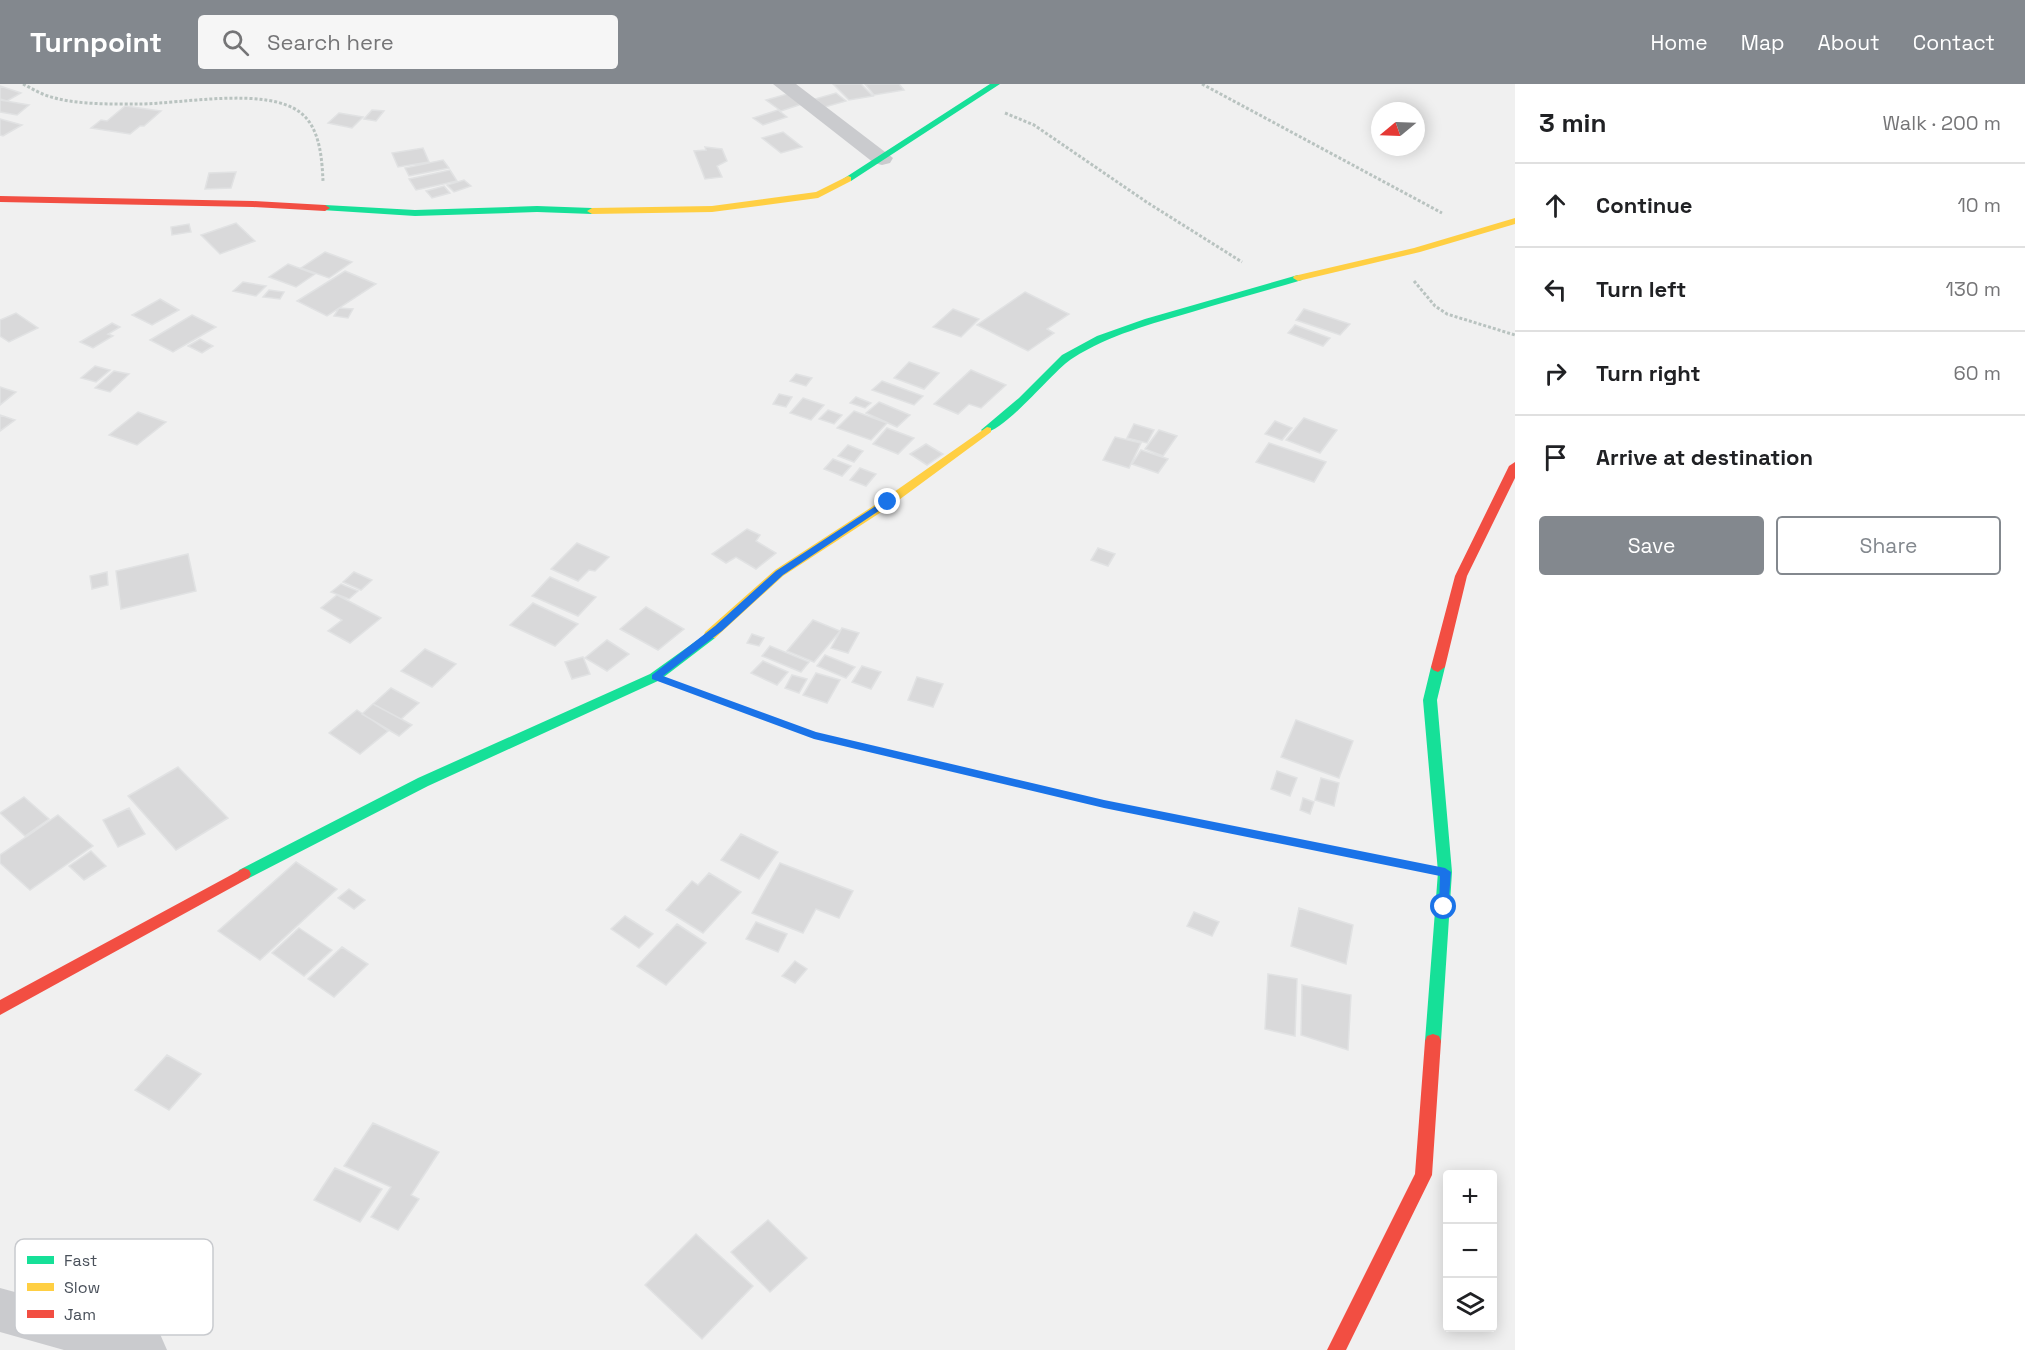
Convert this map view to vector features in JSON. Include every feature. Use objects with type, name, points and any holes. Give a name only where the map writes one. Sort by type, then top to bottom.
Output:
[{"type":"street","points":[[783,84],[882,158]]},
{"type":"street","points":[[0,199],[332,207],[415,213],[537,209],[619,212],[712,209],[818,195],[882,158],[996,84]]},
{"type":"street","points":[[0,1008],[238,877],[423,782],[655,677],[719,628],[779,573],[888,502],[968,446],[1023,400],[1066,357],[1101,338],[1275,283],[1377,260],[1480,233],[1515,221]]},
{"type":"street","points":[[1336,1350],[1423,1175],[1445,872],[1431,700],[1461,576],[1515,466]]},
{"type":"street","points":[[0,1310],[15,1315]]},
{"type":"street","points":[[71,1335],[96,1344],[144,1350]]},
{"type":"path","points":[[23,84],[50,97],[139,104],[254,99],[282,102],[301,112],[310,124],[321,152],[323,183],[332,207]]},
{"type":"path","points":[[1202,84],[1480,233]]},
{"type":"path","points":[[968,104],[1006,114],[1034,125],[1138,196],[1275,283]]},
{"type":"path","points":[[1377,260],[1421,285],[1437,308],[1464,320],[1515,335]]},
{"type":"path","points":[[655,677],[814,735],[1104,804],[1445,872]]},
{"type":"building","points":[[833,84],[861,84],[873,96],[849,100]]},
{"type":"building","points":[[865,84],[899,84],[904,90],[874,95]]},
{"type":"building","points":[[0,86],[21,93],[7,101],[0,99]]},
{"type":"building","points":[[836,93],[846,101],[825,107],[815,99]]},
{"type":"building","points":[[787,94],[802,104],[781,111],[766,100]]},
{"type":"building","points":[[0,100],[29,105],[17,115],[0,112]]},
{"type":"building","points":[[125,106],[161,111],[144,126],[140,126],[130,134],[91,128],[101,120],[107,121]]},
{"type":"building","points":[[372,110],[384,111],[376,121],[364,119]]},
{"type":"building","points":[[778,110],[787,117],[763,125],[753,118]]},
{"type":"building","points":[[339,113],[363,117],[352,128],[328,123]]},
{"type":"building","points":[[0,119],[22,125],[3,136],[0,135]]},
{"type":"building","points":[[783,132],[802,147],[781,153],[762,138]]},
{"type":"building","points":[[705,147],[722,149],[727,161],[717,166],[722,177],[705,179],[694,151],[706,150]]},
{"type":"building","points":[[423,148],[429,162],[398,167],[392,153]]},
{"type":"building","points":[[443,160],[449,168],[409,176],[405,168]]},
{"type":"building","points":[[450,170],[457,181],[416,190],[409,179]]},
{"type":"building","points":[[236,172],[231,188],[205,189],[209,173]]},
{"type":"building","points":[[464,180],[471,186],[454,192],[447,185]]},
{"type":"building","points":[[444,186],[450,193],[432,198],[426,191]]},
{"type":"building","points":[[236,223],[255,241],[220,254],[201,235]]},
{"type":"building","points":[[189,224],[191,232],[172,235],[171,227]]},
{"type":"building","points":[[325,252],[352,262],[329,278],[301,268]]},
{"type":"building","points":[[288,264],[315,274],[296,287],[269,277]]},
{"type":"building","points":[[345,271],[376,284],[327,316],[297,301]]},
{"type":"building","points":[[243,282],[266,286],[256,296],[233,291]]},
{"type":"building","points":[[269,290],[284,292],[280,299],[263,297]]},
{"type":"building","points":[[1025,292],[1069,314],[1047,329],[1054,333],[1028,351],[977,325]]},
{"type":"building","points":[[160,299],[179,310],[152,325],[132,315]]},
{"type":"building","points":[[339,308],[353,309],[348,318],[334,316]]},
{"type":"building","points":[[953,309],[979,319],[961,337],[933,327]]},
{"type":"building","points":[[1304,309],[1350,324],[1340,335],[1296,320]]},
{"type":"building","points":[[16,313],[38,328],[9,342],[0,336],[0,320]]},
{"type":"building","points":[[192,315],[216,327],[173,352],[150,340]]},
{"type":"building","points":[[112,323],[120,327],[108,334],[113,336],[93,348],[80,342]]},
{"type":"building","points":[[1295,325],[1330,338],[1323,346],[1288,333]]},
{"type":"building","points":[[200,339],[213,346],[202,353],[188,346]]},
{"type":"building","points":[[909,362],[939,373],[924,389],[894,378]]},
{"type":"building","points":[[95,366],[110,370],[96,382],[81,378]]},
{"type":"building","points":[[971,370],[1006,385],[981,408],[969,404],[958,414],[934,404]]},
{"type":"building","points":[[114,371],[129,374],[110,392],[95,388]]},
{"type":"building","points":[[796,374],[812,378],[806,386],[790,381]]},
{"type":"building","points":[[882,381],[923,396],[914,405],[872,390]]},
{"type":"building","points":[[0,387],[16,392],[0,405]]},
{"type":"building","points":[[779,394],[792,397],[786,407],[773,404]]},
{"type":"building","points":[[856,397],[871,403],[865,408],[850,403]]},
{"type":"building","points":[[803,398],[824,405],[811,420],[790,413]]},
{"type":"building","points":[[879,402],[910,415],[897,427],[866,413]]},
{"type":"building","points":[[828,410],[842,415],[834,424],[819,419]]},
{"type":"building","points":[[854,411],[887,423],[871,440],[837,428]]},
{"type":"building","points":[[138,412],[166,422],[137,445],[109,435]]},
{"type":"building","points":[[0,415],[15,420],[0,431]]},
{"type":"building","points":[[1304,418],[1337,430],[1320,453],[1286,440]]},
{"type":"building","points":[[1275,421],[1292,428],[1282,440],[1265,434]]},
{"type":"building","points":[[1134,424],[1154,430],[1147,443],[1127,438]]},
{"type":"building","points":[[887,428],[914,438],[898,454],[873,444]]},
{"type":"building","points":[[1159,430],[1177,436],[1163,456],[1145,449]]},
{"type":"building","points":[[1115,437],[1141,443],[1129,468],[1103,460]]},
{"type":"building","points":[[1269,443],[1326,462],[1314,482],[1256,462]]},
{"type":"building","points":[[926,444],[943,454],[927,465],[910,454]]},
{"type":"building","points":[[848,445],[863,451],[854,462],[838,456]]},
{"type":"building","points":[[1141,450],[1168,459],[1158,473],[1132,464]]},
{"type":"building","points":[[833,459],[851,466],[842,476],[824,469]]},
{"type":"building","points":[[860,468],[876,474],[866,486],[850,480]]},
{"type":"building","points":[[747,529],[760,535],[756,541],[776,553],[756,569],[736,557],[726,563],[712,554]]},
{"type":"building","points":[[577,543],[609,557],[595,571],[589,570],[578,581],[551,569]]},
{"type":"building","points":[[1098,548],[1115,554],[1108,566],[1091,560]]},
{"type":"building","points":[[188,554],[196,591],[121,609],[116,571]]},
{"type":"building","points":[[107,572],[108,585],[92,589],[90,576]]},
{"type":"building","points":[[354,572],[372,580],[361,590],[343,582]]},
{"type":"building","points":[[550,577],[596,597],[578,616],[532,596]]},
{"type":"building","points":[[341,584],[358,591],[349,599],[331,592]]},
{"type":"building","points":[[337,595],[381,618],[350,643],[328,631],[342,620],[321,608]]},
{"type":"building","points":[[533,603],[578,624],[555,646],[510,625]]},
{"type":"building","points":[[646,607],[684,629],[658,650],[620,629]]},
{"type":"building","points":[[813,620],[840,631],[814,662],[787,651]]},
{"type":"building","points":[[842,628],[859,633],[848,653],[831,648]]},
{"type":"building","points":[[752,634],[764,638],[759,646],[747,643]]},
{"type":"building","points":[[607,640],[629,654],[607,671],[585,658]]},
{"type":"building","points":[[770,646],[809,662],[801,672],[762,656]]},
{"type":"building","points":[[425,649],[456,664],[432,687],[401,671]]},
{"type":"building","points":[[825,655],[855,667],[846,678],[817,666]]},
{"type":"building","points":[[583,657],[590,674],[572,679],[565,662]]},
{"type":"building","points":[[763,661],[788,672],[777,685],[751,673]]},
{"type":"building","points":[[862,666],[881,672],[871,689],[852,682]]},
{"type":"building","points":[[816,673],[840,680],[827,703],[803,695]]},
{"type":"building","points":[[792,675],[807,679],[799,693],[785,688]]},
{"type":"building","points":[[917,677],[943,684],[933,707],[908,700]]},
{"type":"building","points":[[391,688],[419,703],[401,719],[373,704]]},
{"type":"building","points":[[373,704],[412,725],[399,736],[362,714]]},
{"type":"building","points":[[357,710],[388,731],[360,754],[329,733]]},
{"type":"building","points":[[1296,720],[1353,741],[1339,778],[1281,757]]},
{"type":"building","points":[[178,767],[228,818],[176,850],[128,796]]},
{"type":"building","points":[[1277,771],[1297,778],[1290,796],[1271,789]]},
{"type":"building","points":[[1321,778],[1339,783],[1334,806],[1315,800]]},
{"type":"building","points":[[24,797],[49,819],[25,836],[0,813]]},
{"type":"building","points":[[1303,798],[1314,802],[1310,814],[1300,810]]},
{"type":"building","points":[[129,808],[145,834],[118,847],[103,820]]},
{"type":"building","points":[[58,815],[93,846],[30,890],[0,863],[0,855]]},
{"type":"building","points":[[741,834],[778,852],[759,879],[721,860]]},
{"type":"building","points":[[91,851],[106,866],[84,880],[69,866]]},
{"type":"building","points":[[296,862],[337,889],[260,960],[218,931]]},
{"type":"building","points":[[780,863],[853,891],[839,918],[816,909],[803,933],[752,913]]},
{"type":"building","points":[[709,873],[741,892],[703,933],[666,910],[692,881],[698,885]]},
{"type":"building","points":[[349,889],[365,900],[354,909],[338,898]]},
{"type":"building","points":[[1299,908],[1353,925],[1346,964],[1291,946]]},
{"type":"building","points":[[1194,912],[1219,922],[1212,936],[1187,926]]},
{"type":"building","points":[[625,916],[653,934],[639,948],[611,929]]},
{"type":"building","points":[[756,922],[787,934],[778,952],[746,939]]},
{"type":"building","points":[[677,924],[706,943],[666,985],[637,966]]},
{"type":"building","points":[[299,928],[332,950],[304,976],[272,953]]},
{"type":"building","points":[[342,947],[368,964],[334,997],[308,979]]},
{"type":"building","points":[[795,961],[807,969],[795,983],[782,976]]},
{"type":"building","points":[[1268,974],[1297,979],[1295,1036],[1265,1029]]},
{"type":"building","points":[[1302,985],[1351,995],[1348,1050],[1301,1035]]},
{"type":"building","points":[[167,1055],[201,1074],[169,1110],[135,1090]]},
{"type":"building","points":[[373,1123],[439,1152],[411,1195],[419,1199],[398,1230],[371,1217],[391,1187],[344,1166]]},
{"type":"building","points":[[335,1168],[382,1189],[360,1222],[314,1200]]},
{"type":"building","points":[[768,1220],[807,1258],[770,1292],[731,1252]]},
{"type":"building","points":[[696,1234],[753,1286],[702,1339],[645,1285]]},
{"type":"traffic: fast","points":[[848,179],[996,84]]},
{"type":"traffic: fast","points":[[325,208],[415,213],[537,209],[592,211]]},
{"type":"traffic: fast","points":[[987,430],[1023,400],[1066,357],[1101,338],[1149,321],[1298,278]]},
{"type":"traffic: fast","points":[[244,874],[423,782],[655,677],[710,635]]},
{"type":"traffic: fast","points":[[1433,1041],[1445,872],[1430,700],[1438,667]]},
{"type":"traffic: slow","points":[[592,211],[712,209],[818,195],[848,179]]},
{"type":"traffic: slow","points":[[1298,278],[1417,250],[1515,221]]},
{"type":"traffic: slow","points":[[710,635],[779,573],[888,502],[987,430]]},
{"type":"traffic: jam","points":[[0,199],[253,204],[325,208]]},
{"type":"traffic: jam","points":[[1438,667],[1461,576],[1515,466]]},
{"type":"traffic: jam","points":[[0,1008],[244,874]]},
{"type":"traffic: jam","points":[[1336,1350],[1423,1175],[1433,1041]]},
{"type":"route","points":[[888,502],[779,573],[719,628],[655,677],[814,735],[1104,804],[1445,872],[1444,907]]}]
